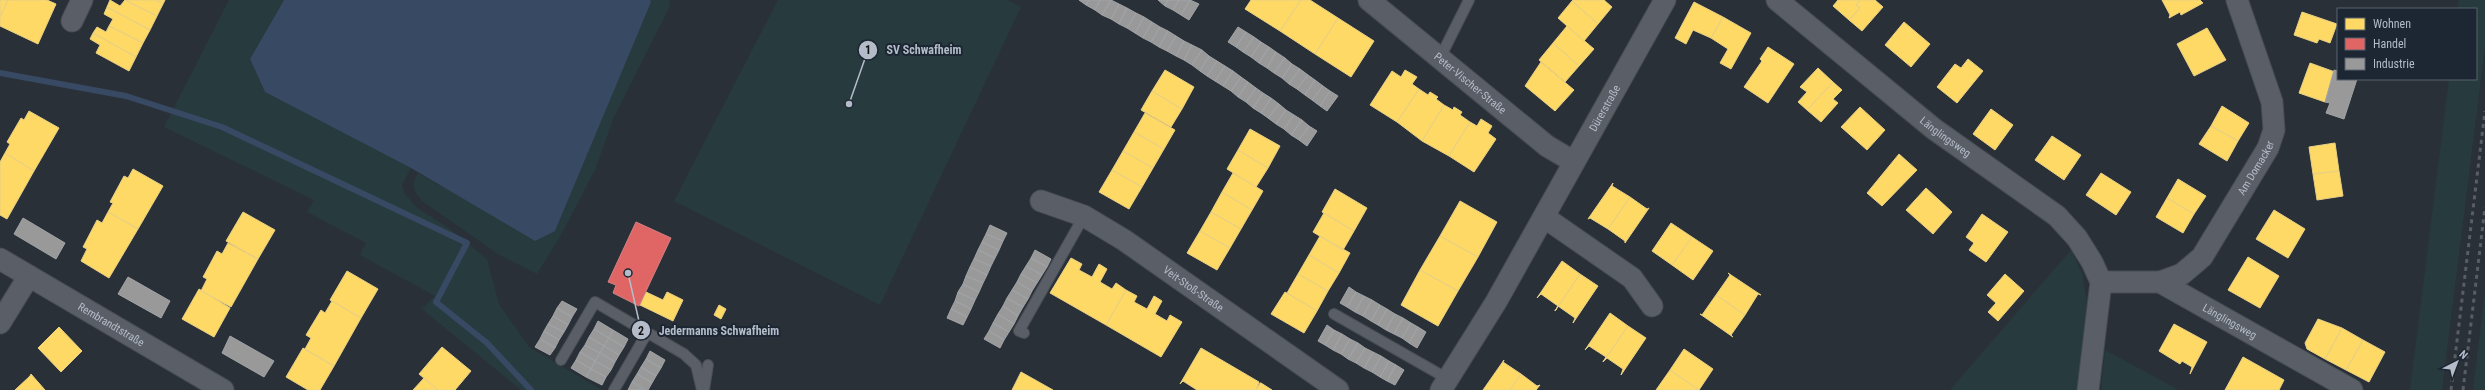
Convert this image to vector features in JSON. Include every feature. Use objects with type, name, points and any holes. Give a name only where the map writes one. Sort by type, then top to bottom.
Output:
[{"type":"street","points":[[72,21],[82,0]]},
{"type":"street","name":"Peter-Vischer-Straße","points":[[1369,0],[1547,146],[1574,162]]},
{"type":"street","name":"Dürerstraße","points":[[1444,385],[1496,302],[1665,0]]},
{"type":"street","name":"Länglingsweg","points":[[1777,0],[1934,129],[2057,216],[2077,238],[2092,262],[2101,282],[2160,282],[2352,390]]},
{"type":"street","name":"Am Domacker","points":[[2160,282],[2182,274],[2202,257],[2268,148],[2274,130],[2272,102],[2237,0]]},
{"type":"street","name":"Veit-Stoß-Straße","points":[[1041,201],[1084,216],[1124,240],[1338,390]]},
{"type":"street","points":[[1544,217],[1632,278],[1652,306]]},
{"type":"street","name":"Rembrandtstraße","points":[[0,259],[223,390]]},
{"type":"street","points":[[0,322],[29,276]]},
{"type":"street","points":[[2088,390],[2101,282]]},
{"type":"lane","points":[[1440,58],[1469,0]]},
{"type":"lane","points":[[1024,333],[1019,330],[1084,216]]},
{"type":"lane","points":[[561,360],[595,302],[684,354],[696,366],[703,390]]},
{"type":"lane","points":[[1334,314],[1444,385]]},
{"type":"lane","points":[[614,390],[647,333]]},
{"type":"lane","points":[[703,390],[708,365]]},
{"type":"green space","points":[[229,0],[284,0],[250,59],[265,92],[411,168],[402,185],[404,193],[416,207],[450,229],[487,259],[499,304],[529,347],[602,390],[521,390],[422,309],[435,296],[360,255],[366,243],[307,212],[314,200],[164,127]]},
{"type":"green space","points":[[650,0],[669,0],[670,6],[614,117],[595,170],[561,235],[537,274],[498,254],[422,201],[414,188],[414,181],[418,173],[439,185],[555,231]]},
{"type":"green space","points":[[778,0],[1007,0],[1021,7],[880,305],[674,201]]},
{"type":"green space","points":[[2459,0],[2485,0],[2485,47],[2442,390],[2410,390],[2449,80],[2477,80],[2477,8],[2458,8]]},
{"type":"green space","points":[[2071,250],[2082,273],[2087,302],[2080,390],[1950,390]]},
{"type":"green space","points":[[2485,291],[2485,390],[2473,390]]},
{"type":"green space","points":[[2105,350],[2179,390],[2101,390]]},
{"type":"water","points":[[284,0],[650,0],[651,2],[555,231],[535,241],[411,168],[265,92],[250,59]]},
{"type":"building: Wohnen","points":[[0,0],[8,0],[0,17]]},
{"type":"building: Wohnen","points":[[8,0],[47,0],[56,4],[38,44],[0,26],[0,17]]},
{"type":"building: Wohnen","points":[[110,0],[120,6],[125,0],[157,16],[150,30],[107,7]]},
{"type":"building: Wohnen","points":[[125,0],[156,0],[163,4],[157,16]]},
{"type":"building: Wohnen","points":[[156,0],[165,0],[163,4]]},
{"type":"building: Wohnen","points":[[1251,0],[1301,0],[1280,31],[1245,9]]},
{"type":"building: Wohnen","points":[[1301,0],[1310,0],[1338,18],[1315,54],[1280,31]]},
{"type":"building: Wohnen","points":[[1604,0],[1612,7],[1598,24],[1572,1]]},
{"type":"building: Wohnen","points":[[1838,0],[1860,0],[1856,5],[1860,8],[1849,20],[1833,6]]},
{"type":"building: Wohnen","points":[[1860,0],[1875,0],[1883,7],[1862,31],[1849,20],[1860,8],[1856,5]]},
{"type":"building: Wohnen","points":[[2162,0],[2200,0],[2203,3],[2181,15],[2180,12],[2169,18],[2170,15]]},
{"type":"building: Wohnen","points":[[1572,1],[1598,24],[1584,41],[1558,18]]},
{"type":"building: Wohnen","points":[[1694,2],[1723,17],[1711,38],[1693,30],[1686,44],[1675,38]]},
{"type":"building: Wohnen","points":[[107,7],[150,30],[143,43],[109,26],[113,19],[104,14]]},
{"type":"building: Wohnen","points":[[2302,12],[2337,24],[2330,43],[2319,39],[2317,43],[2294,35]]},
{"type":"building: Wohnen","points":[[1723,17],[1751,33],[1731,69],[1720,63],[1728,49],[1711,38]]},
{"type":"building: Wohnen","points":[[1338,18],[1374,41],[1351,77],[1315,54]]},
{"type":"building: Wohnen","points":[[1904,22],[1930,44],[1911,67],[1885,45]]},
{"type":"building: Wohnen","points":[[109,26],[143,43],[136,57],[93,33],[97,27],[106,32]]},
{"type":"building: Wohnen","points":[[1567,26],[1594,49],[1579,66],[1553,43]]},
{"type":"building: Wohnen","points":[[2207,28],[2226,60],[2194,76],[2177,44]]},
{"type":"building: Wohnen","points":[[93,33],[136,57],[129,71],[96,53],[100,45],[90,39]]},
{"type":"building: Wohnen","points":[[1553,43],[1579,66],[1565,82],[1539,60]]},
{"type":"building: Wohnen","points":[[1768,47],[1794,64],[1768,103],[1744,87],[1762,61],[1760,59]]},
{"type":"building: Wohnen","points":[[1968,59],[1983,71],[1957,103],[1937,87],[1955,64],[1961,68]]},
{"type":"building: Wohnen","points":[[1541,62],[1574,90],[1555,111],[1525,86]]},
{"type":"building: Wohnen","points":[[2310,63],[2335,72],[2325,102],[2299,93]]},
{"type":"building: Wohnen","points":[[1818,68],[1833,82],[1807,110],[1798,102],[1807,92],[1800,87]]},
{"type":"building: Wohnen","points":[[1165,70],[1194,87],[1182,109],[1152,91]]},
{"type":"building: Wohnen","points":[[1405,70],[1417,77],[1412,84],[1419,89],[1397,122],[1370,105],[1392,71],[1401,77]]},
{"type":"building: Wohnen","points":[[1833,82],[1842,90],[1833,99],[1838,103],[1821,122],[1807,110]]},
{"type":"building: Wohnen","points":[[1419,89],[1428,95],[1430,92],[1438,97],[1436,99],[1444,105],[1422,141],[1397,122]]},
{"type":"building: Wohnen","points":[[1152,91],[1182,109],[1171,127],[1141,110]]},
{"type":"building: Wohnen","points":[[1444,105],[1453,110],[1454,107],[1462,112],[1460,115],[1470,122],[1449,156],[1422,141]]},
{"type":"building: Wohnen","points":[[2222,106],[2249,123],[2238,141],[2211,126]]},
{"type":"building: Wohnen","points":[[1860,107],[1885,130],[1867,150],[1841,127]]},
{"type":"building: Wohnen","points":[[1991,109],[2013,125],[1995,150],[1973,134]]},
{"type":"building: Wohnen","points":[[29,111],[59,128],[34,171],[5,153],[10,144],[7,142],[21,118],[24,120]]},
{"type":"building: Wohnen","points":[[1145,113],[1175,130],[1164,149],[1134,132]]},
{"type":"building: Wohnen","points":[[1481,119],[1492,126],[1488,133],[1496,139],[1474,172],[1449,156],[1470,122],[1477,126]]},
{"type":"building: Wohnen","points":[[2211,126],[2238,141],[2227,161],[2199,144]]},
{"type":"building: Wohnen","points":[[1250,129],[1280,146],[1268,168],[1238,150]]},
{"type":"building: Wohnen","points":[[1134,132],[1164,149],[1153,168],[1123,151]]},
{"type":"building: Wohnen","points":[[2052,136],[2081,155],[2064,180],[2035,160]]},
{"type":"building: Wohnen","points":[[2335,143],[2339,171],[2313,174],[2309,147]]},
{"type":"building: Wohnen","points":[[1238,150],[1268,168],[1256,187],[1227,169]]},
{"type":"building: Wohnen","points":[[1123,151],[1153,168],[1142,187],[1112,170]]},
{"type":"building: Wohnen","points":[[5,153],[34,171],[7,219],[0,215],[0,162]]},
{"type":"building: Wohnen","points":[[1899,154],[1917,170],[1882,206],[1867,193]]},
{"type":"building: Wohnen","points":[[133,169],[163,186],[138,229],[108,212],[113,203],[110,202],[124,176],[128,178]]},
{"type":"building: Wohnen","points":[[1112,170],[1142,187],[1129,209],[1099,192]]},
{"type":"building: Wohnen","points":[[2339,171],[2343,196],[2317,200],[2313,174]]},
{"type":"building: Wohnen","points":[[1233,173],[1263,191],[1252,210],[1222,192]]},
{"type":"building: Wohnen","points":[[2101,173],[2131,192],[2116,215],[2086,195]]},
{"type":"building: Wohnen","points":[[2178,179],[2206,196],[2194,214],[2167,198]]},
{"type":"building: Wohnen","points":[[1613,183],[1612,186],[1630,197],[1608,229],[1590,218],[1588,219]]},
{"type":"building: Wohnen","points":[[1926,188],[1952,212],[1933,234],[1906,210]]},
{"type":"building: Wohnen","points":[[1335,189],[1367,208],[1354,231],[1322,212]]},
{"type":"building: Wohnen","points":[[1222,192],[1252,210],[1241,229],[1211,212]]},
{"type":"building: Wohnen","points":[[1630,197],[1647,209],[1649,208],[1625,243],[1625,241],[1608,229]]},
{"type":"building: Wohnen","points":[[2167,198],[2194,214],[2183,233],[2156,217]]},
{"type":"building: Wohnen","points":[[1460,201],[1497,222],[1478,257],[1440,236]]},
{"type":"building: Wohnen","points":[[2274,210],[2305,229],[2288,258],[2256,239]]},
{"type":"building: Wohnen","points":[[108,212],[138,229],[109,278],[81,261],[87,249],[83,247],[97,220],[102,223]]},
{"type":"building: Wohnen","points":[[243,212],[275,230],[258,259],[226,241]]},
{"type":"building: Wohnen","points":[[1211,212],[1241,229],[1230,248],[1200,231]]},
{"type":"building: Wohnen","points":[[1324,213],[1354,231],[1343,250],[1313,232]]},
{"type":"building: Wohnen","points":[[1982,214],[2008,232],[1986,262],[1969,250],[1974,243],[1966,237]]},
{"type":"building: Wohnen","points":[[1671,223],[1692,237],[1672,265],[1652,251]]},
{"type":"building: Wohnen","points":[[1200,231],[1230,248],[1217,270],[1187,253]]},
{"type":"building: Wohnen","points":[[1320,236],[1350,253],[1339,273],[1309,255]]},
{"type":"building: Wohnen","points":[[1440,236],[1478,257],[1458,291],[1420,270]]},
{"type":"building: Wohnen","points":[[1692,237],[1713,251],[1693,280],[1672,265]]},
{"type":"building: Wohnen","points":[[228,243],[258,259],[231,307],[201,291],[207,279],[203,277],[217,251],[222,254]]},
{"type":"building: Wohnen","points":[[1309,255],[1339,273],[1328,291],[1298,274]]},
{"type":"building: Wohnen","points":[[2248,257],[2279,276],[2260,308],[2228,290]]},
{"type":"building: Wohnen","points":[[1071,258],[1082,264],[1079,270],[1092,277],[1099,264],[1107,269],[1100,282],[1112,289],[1116,283],[1126,290],[1106,325],[1050,293]]},
{"type":"building: Wohnen","points":[[1562,261],[1580,274],[1555,311],[1558,306],[1541,294],[1537,298]]},
{"type":"building: Wohnen","points":[[1420,270],[1458,291],[1438,326],[1401,305]]},
{"type":"building: Wohnen","points":[[347,271],[378,289],[361,318],[330,300]]},
{"type":"building: Wohnen","points":[[1728,273],[1761,295],[1758,294],[1745,315],[1716,295],[1730,275]]},
{"type":"building: Wohnen","points":[[1298,274],[1328,291],[1317,311],[1287,293]]},
{"type":"building: Wohnen","points":[[1580,274],[1598,286],[1573,323],[1575,318],[1558,306]]},
{"type":"building: Wohnen","points":[[2005,274],[2024,291],[1998,321],[1988,312],[1996,303],[1987,295]]},
{"type":"building: Wohnen","points":[[199,289],[230,308],[214,337],[182,319]]},
{"type":"building: Wohnen","points":[[1126,290],[1137,296],[1134,302],[1147,309],[1154,296],[1162,301],[1155,314],[1167,321],[1170,315],[1182,322],[1161,357],[1106,325]]},
{"type":"building: Wohnen","points":[[646,292],[663,300],[667,292],[683,300],[673,321],[640,305]]},
{"type":"building: Wohnen","points":[[1285,292],[1317,311],[1304,333],[1271,314]]},
{"type":"building: Wohnen","points":[[1716,295],[1745,315],[1731,335],[1733,337],[1700,314],[1702,315]]},
{"type":"building: Wohnen","points":[[332,301],[361,318],[334,366],[305,349],[311,338],[306,335],[321,310],[325,313]]},
{"type":"building: Wohnen","points":[[719,305],[726,309],[721,319],[714,315]]},
{"type":"building: Wohnen","points":[[1610,313],[1628,326],[1603,362],[1606,357],[1589,346],[1585,350]]},
{"type":"building: Wohnen","points":[[2318,319],[2342,328],[2325,359],[2307,349],[2305,343]]},
{"type":"building: Wohnen","points":[[2174,324],[2207,342],[2190,374],[2192,367],[2182,361],[2180,364],[2159,351]]},
{"type":"building: Wohnen","points":[[1628,326],[1646,338],[1621,375],[1623,369],[1607,358],[1603,362]]},
{"type":"building: Wohnen","points":[[59,327],[82,351],[61,372],[38,348]]},
{"type":"building: Wohnen","points":[[2342,328],[2363,340],[2346,370],[2325,359]]},
{"type":"building: Wohnen","points":[[2363,340],[2385,352],[2369,382],[2346,370]]},
{"type":"building: Wohnen","points":[[442,347],[471,371],[455,390],[438,390],[419,374]]},
{"type":"building: Wohnen","points":[[303,348],[334,366],[320,390],[308,390],[286,377]]},
{"type":"building: Wohnen","points":[[1201,348],[1259,382],[1256,390],[1197,390],[1183,381],[1180,384]]},
{"type":"building: Wohnen","points":[[1684,349],[1713,369],[1699,390],[1670,370]]},
{"type":"building: Wohnen","points":[[2243,357],[2284,380],[2279,390],[2225,390]]},
{"type":"building: Wohnen","points":[[1504,360],[1503,362],[1521,374],[1510,390],[1483,390]]},
{"type":"building: Wohnen","points":[[1670,370],[1699,390],[1656,390]]},
{"type":"building: Wohnen","points":[[1021,372],[1053,390],[1012,390]]},
{"type":"building: Wohnen","points":[[31,374],[45,390],[15,390],[30,376]]},
{"type":"building: Wohnen","points":[[1521,374],[1537,386],[1540,385],[1536,390],[1510,390]]},
{"type":"building: Wohnen","points":[[424,378],[438,390],[413,390]]},
{"type":"building: Wohnen","points":[[1261,383],[1272,390],[1256,390]]},
{"type":"building: Handel","points":[[636,222],[671,238],[639,306],[613,293],[616,285],[608,282]]},
{"type":"building: Industrie","points":[[1079,0],[1089,0],[1086,5]]},
{"type":"building: Industrie","points":[[1089,0],[1100,0],[1095,10],[1086,5]]},
{"type":"building: Industrie","points":[[1100,0],[1111,0],[1102,15],[1095,10]]},
{"type":"building: Industrie","points":[[1111,0],[1119,4],[1111,19],[1102,15]]},
{"type":"building: Industrie","points":[[1158,0],[1168,0],[1165,6]]},
{"type":"building: Industrie","points":[[1168,0],[1179,0],[1173,10],[1165,6]]},
{"type":"building: Industrie","points":[[1179,0],[1190,0],[1181,15],[1173,10]]},
{"type":"building: Industrie","points":[[1190,0],[1199,4],[1189,20],[1181,15]]},
{"type":"building: Industrie","points":[[1119,4],[1127,8],[1119,24],[1111,19]]},
{"type":"building: Industrie","points":[[1127,8],[1136,13],[1127,28],[1119,24]]},
{"type":"building: Industrie","points":[[1136,13],[1144,17],[1135,33],[1127,28]]},
{"type":"building: Industrie","points":[[1144,17],[1152,22],[1143,38],[1135,33]]},
{"type":"building: Industrie","points":[[1152,22],[1160,27],[1151,42],[1143,38]]},
{"type":"building: Industrie","points":[[1160,27],[1168,31],[1159,47],[1151,42]]},
{"type":"building: Industrie","points":[[1238,27],[1246,32],[1236,47],[1228,42]]},
{"type":"building: Industrie","points":[[1168,31],[1176,36],[1167,51],[1159,47]]},
{"type":"building: Industrie","points":[[1246,32],[1254,37],[1243,52],[1236,47]]},
{"type":"building: Industrie","points":[[1176,36],[1184,41],[1176,56],[1167,51]]},
{"type":"building: Industrie","points":[[1254,37],[1261,42],[1251,57],[1243,52]]},
{"type":"building: Industrie","points":[[1184,41],[1192,45],[1184,60],[1176,56]]},
{"type":"building: Industrie","points":[[1261,42],[1269,47],[1259,63],[1251,57]]},
{"type":"building: Industrie","points":[[1192,45],[1202,50],[1192,65],[1184,60]]},
{"type":"building: Industrie","points":[[1269,47],[1276,52],[1267,68],[1259,63]]},
{"type":"building: Industrie","points":[[1202,50],[1209,56],[1200,71],[1192,65]]},
{"type":"building: Industrie","points":[[1276,52],[1285,58],[1274,73],[1267,68]]},
{"type":"building: Industrie","points":[[1209,56],[1217,61],[1207,76],[1200,71]]},
{"type":"building: Industrie","points":[[1285,58],[1292,64],[1282,78],[1274,73]]},
{"type":"building: Industrie","points":[[1217,61],[1225,66],[1215,81],[1207,76]]},
{"type":"building: Industrie","points":[[1292,64],[1300,69],[1289,84],[1282,78]]},
{"type":"building: Industrie","points":[[1225,66],[1233,71],[1223,86],[1215,81]]},
{"type":"building: Industrie","points":[[1300,69],[1308,75],[1297,89],[1289,84]]},
{"type":"building: Industrie","points":[[2334,70],[2337,71],[2337,80],[2357,80],[2344,119],[2326,113],[2330,103],[2325,102]]},
{"type":"building: Industrie","points":[[1233,71],[1241,77],[1231,91],[1223,86]]},
{"type":"building: Industrie","points":[[1308,75],[1315,80],[1305,95],[1297,89]]},
{"type":"building: Industrie","points":[[1241,77],[1248,82],[1238,97],[1231,91]]},
{"type":"building: Industrie","points":[[1315,80],[1323,86],[1312,100],[1305,95]]},
{"type":"building: Industrie","points":[[1248,82],[1256,88],[1246,102],[1238,97]]},
{"type":"building: Industrie","points":[[1323,86],[1330,91],[1320,106],[1312,100]]},
{"type":"building: Industrie","points":[[1256,88],[1263,93],[1253,108],[1246,102]]},
{"type":"building: Industrie","points":[[1330,91],[1338,96],[1327,111],[1320,106]]},
{"type":"building: Industrie","points":[[1263,93],[1271,98],[1261,113],[1253,108]]},
{"type":"building: Industrie","points":[[1271,98],[1279,104],[1268,118],[1261,113]]},
{"type":"building: Industrie","points":[[1279,104],[1286,110],[1276,124],[1268,118]]},
{"type":"building: Industrie","points":[[1286,110],[1294,115],[1284,129],[1276,124]]},
{"type":"building: Industrie","points":[[1294,115],[1302,120],[1291,135],[1284,129]]},
{"type":"building: Industrie","points":[[1302,120],[1309,126],[1299,140],[1291,135]]},
{"type":"building: Industrie","points":[[1309,126],[1317,131],[1307,146],[1299,140]]},
{"type":"building: Industrie","points":[[23,218],[65,243],[56,259],[14,234]]},
{"type":"building: Industrie","points":[[990,225],[1007,233],[1003,241],[986,234]]},
{"type":"building: Industrie","points":[[986,234],[1003,241],[999,250],[982,242]]},
{"type":"building: Industrie","points":[[982,242],[999,250],[995,258],[978,250]]},
{"type":"building: Industrie","points":[[978,250],[995,258],[991,266],[974,259]]},
{"type":"building: Industrie","points":[[1035,250],[1051,259],[1047,267],[1031,258]]},
{"type":"building: Industrie","points":[[1031,258],[1047,267],[1042,275],[1026,266]]},
{"type":"building: Industrie","points":[[974,259],[991,266],[987,275],[970,267]]},
{"type":"building: Industrie","points":[[1026,266],[1042,275],[1037,283],[1021,274]]},
{"type":"building: Industrie","points":[[970,267],[987,275],[983,283],[966,276]]},
{"type":"building: Industrie","points":[[1021,274],[1037,283],[1032,291],[1017,282]]},
{"type":"building: Industrie","points":[[966,276],[983,283],[979,292],[963,284]]},
{"type":"building: Industrie","points":[[128,277],[170,301],[161,318],[118,294]]},
{"type":"building: Industrie","points":[[1017,282],[1032,291],[1028,299],[1012,290]]},
{"type":"building: Industrie","points":[[963,284],[979,292],[975,300],[958,292]]},
{"type":"building: Industrie","points":[[1349,287],[1356,292],[1347,307],[1340,303]]},
{"type":"building: Industrie","points":[[1012,290],[1028,299],[1023,307],[1007,298]]},
{"type":"building: Industrie","points":[[958,292],[975,300],[971,309],[955,301]]},
{"type":"building: Industrie","points":[[1356,292],[1364,296],[1355,312],[1347,307]]},
{"type":"building: Industrie","points":[[1364,296],[1372,300],[1363,316],[1355,312]]},
{"type":"building: Industrie","points":[[1007,298],[1023,307],[1018,316],[1003,306]]},
{"type":"building: Industrie","points":[[1372,300],[1380,305],[1371,321],[1363,316]]},
{"type":"building: Industrie","points":[[562,301],[577,309],[572,317],[557,308]]},
{"type":"building: Industrie","points":[[955,301],[971,309],[967,317],[951,309]]},
{"type":"building: Industrie","points":[[1380,305],[1387,309],[1378,325],[1371,321]]},
{"type":"building: Industrie","points":[[1003,306],[1018,316],[1014,324],[998,314]]},
{"type":"building: Industrie","points":[[557,308],[572,317],[568,325],[553,316]]},
{"type":"building: Industrie","points":[[951,309],[967,317],[963,325],[947,318]]},
{"type":"building: Industrie","points":[[1387,309],[1395,314],[1386,330],[1378,325]]},
{"type":"building: Industrie","points":[[998,314],[1014,324],[1009,332],[993,323]]},
{"type":"building: Industrie","points":[[1395,314],[1403,318],[1394,334],[1386,330]]},
{"type":"building: Industrie","points":[[553,316],[568,325],[564,332],[548,324]]},
{"type":"building: Industrie","points":[[1403,318],[1411,323],[1402,338],[1394,334]]},
{"type":"building: Industrie","points":[[598,321],[613,330],[609,338],[594,329]]},
{"type":"building: Industrie","points":[[993,323],[1009,332],[1004,340],[989,331]]},
{"type":"building: Industrie","points":[[1411,323],[1418,327],[1409,343],[1402,338]]},
{"type":"building: Industrie","points":[[548,324],[564,332],[559,340],[544,331]]},
{"type":"building: Industrie","points":[[1327,325],[1334,330],[1325,345],[1318,341]]},
{"type":"building: Industrie","points":[[1418,327],[1426,332],[1417,348],[1409,343]]},
{"type":"building: Industrie","points":[[594,329],[609,338],[604,346],[589,337]]},
{"type":"building: Industrie","points":[[613,330],[628,339],[624,347],[609,338]]},
{"type":"building: Industrie","points":[[1334,330],[1342,334],[1333,350],[1325,345]]},
{"type":"building: Industrie","points":[[544,331],[559,340],[555,348],[540,339]]},
{"type":"building: Industrie","points":[[989,331],[1004,340],[1000,348],[984,339]]},
{"type":"building: Industrie","points":[[1342,334],[1350,339],[1341,354],[1333,350]]},
{"type":"building: Industrie","points":[[230,336],[274,361],[264,377],[222,353]]},
{"type":"building: Industrie","points":[[589,337],[604,346],[600,353],[585,345]]},
{"type":"building: Industrie","points":[[609,338],[624,347],[619,355],[604,346]]},
{"type":"building: Industrie","points":[[540,339],[555,348],[550,355],[535,347]]},
{"type":"building: Industrie","points":[[1350,339],[1358,343],[1348,359],[1341,354]]},
{"type":"building: Industrie","points":[[1358,343],[1365,348],[1356,363],[1348,359]]},
{"type":"building: Industrie","points":[[585,345],[600,353],[595,361],[580,352]]},
{"type":"building: Industrie","points":[[604,346],[619,355],[615,362],[600,353]]},
{"type":"building: Industrie","points":[[1365,348],[1373,352],[1364,368],[1356,363]]},
{"type":"building: Industrie","points":[[650,351],[665,360],[661,368],[646,359]]},
{"type":"building: Industrie","points":[[580,352],[595,361],[591,369],[576,360]]},
{"type":"building: Industrie","points":[[1373,352],[1381,356],[1372,372],[1364,368]]},
{"type":"building: Industrie","points":[[600,353],[615,362],[611,370],[595,361]]},
{"type":"building: Industrie","points":[[1381,356],[1389,361],[1380,377],[1372,372]]},
{"type":"building: Industrie","points":[[646,359],[661,368],[656,376],[641,367]]},
{"type":"building: Industrie","points":[[576,360],[591,369],[586,377],[571,368]]},
{"type":"building: Industrie","points":[[595,361],[611,370],[606,377],[591,369]]},
{"type":"building: Industrie","points":[[1389,361],[1396,365],[1387,381],[1380,377]]},
{"type":"building: Industrie","points":[[1396,365],[1404,370],[1395,385],[1387,381]]},
{"type":"building: Industrie","points":[[641,367],[656,376],[652,383],[637,374]]},
{"type":"building: Industrie","points":[[591,369],[606,377],[602,385],[586,377]]},
{"type":"building: Industrie","points":[[637,374],[652,383],[648,390],[632,382]]},
{"type":"building: Industrie","points":[[632,382],[646,390],[628,390]]},
{"type":"waterway","points":[[0,73],[126,96],[222,127],[467,243],[436,302],[487,343],[531,390]]},
{"type":"railway","points":[[2451,390],[2485,111]]},
{"type":"railway","points":[[2463,390],[2485,207]]},
{"type":"place","name":"SV Schwafheim","points":[[849,104]]},
{"type":"place","name":"Jedermanns Schwafheim","points":[[628,273]]}]
